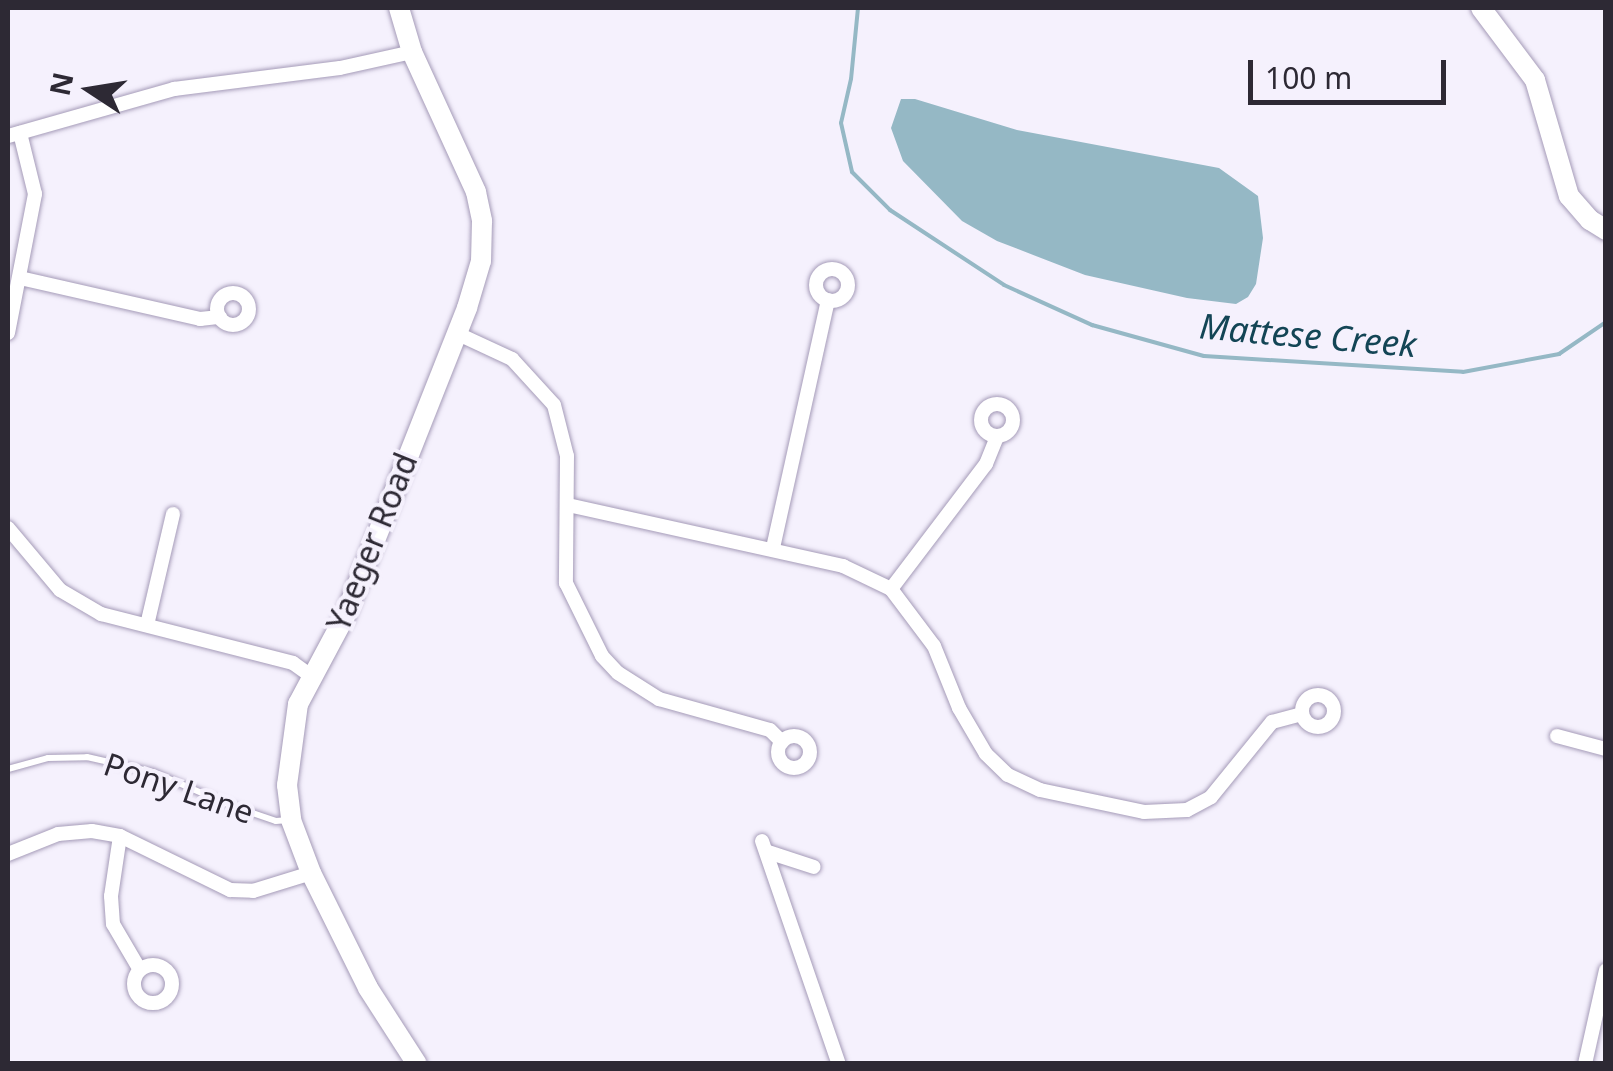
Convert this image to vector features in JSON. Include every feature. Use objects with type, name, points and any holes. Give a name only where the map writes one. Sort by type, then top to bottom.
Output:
[{"type":"street","name":"Yaeger Road","points":[[399,8],[412,52],[471,177],[480,208],[480,261],[456,333],[345,616],[298,704],[290,738],[287,784],[291,820],[311,874],[368,988],[418,1064]]},
{"type":"street","points":[[1481,8],[1535,80],[1569,196],[1578,209],[1606,230]]},
{"type":"street","points":[[8,332],[35,194],[14,134],[174,88],[340,68],[412,52]]},
{"type":"street","points":[[20,278],[200,319],[220,318]]},
{"type":"street","points":[[773,548],[828,300]]},
{"type":"street","points":[[456,333],[512,359],[554,405],[567,456],[566,582],[590,638],[610,664],[658,699],[770,730],[782,742]]},
{"type":"street","points":[[890,589],[986,464],[997,436]]},
{"type":"street","points":[[568,506],[843,566],[890,589],[934,646],[959,708],[986,754],[1008,775],[1040,790],[1144,812],[1187,810],[1211,797],[1272,722],[1302,714]]},
{"type":"street","points":[[147,625],[174,514]]},
{"type":"street","points":[[8,528],[60,590],[101,614],[293,663],[312,676]]},
{"type":"street","points":[[1557,736],[1606,749]]},
{"type":"street","points":[[8,854],[58,834],[92,832],[120,836],[230,890],[253,890],[311,874]]},
{"type":"street","points":[[120,836],[111,896],[113,924],[140,970]]},
{"type":"street","points":[[814,867],[765,846],[838,1064]]},
{"type":"street","points":[[1585,1064],[1606,970]]},
{"type":"lane","name":"Pony Lane","points":[[8,769],[48,758],[87,757],[153,772],[262,816],[291,820]]},
{"type":"water","points":[[901,99],[915,99],[1017,130],[1219,168],[1258,196],[1263,238],[1256,284],[1248,297],[1236,304],[1187,298],[1085,275],[997,241],[962,221],[903,161],[891,128]]},
{"type":"waterway","name":"Mattese Creek","points":[[858,8],[851,79],[841,123],[852,172],[890,210],[1004,285],[1092,325],[1204,356],[1463,372],[1559,354],[1606,322]]}]
